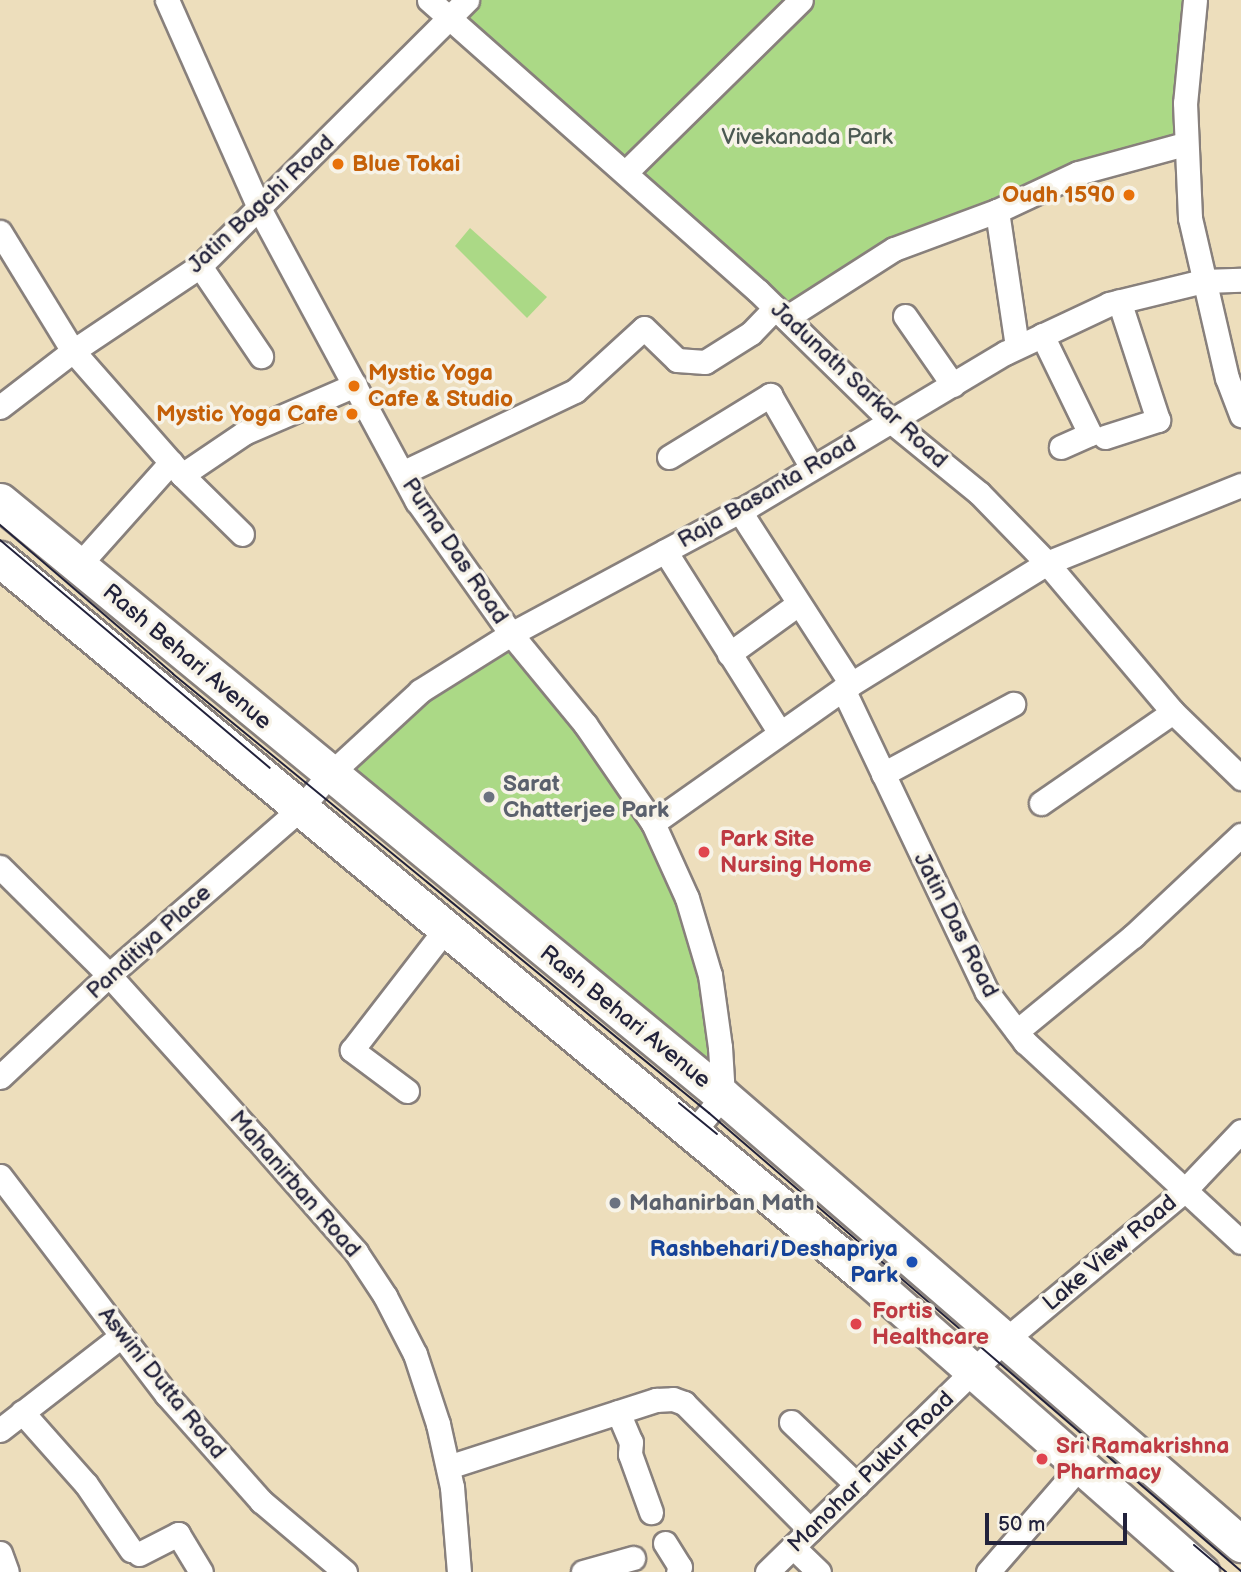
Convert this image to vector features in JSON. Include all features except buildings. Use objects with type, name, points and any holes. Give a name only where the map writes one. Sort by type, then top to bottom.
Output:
[{"type":"main road","name":"Rash Behari Avenue","points":[[0,501],[328,776],[723,1097],[1241,1544]]},
{"type":"main road","name":"Rash Behari Avenue","points":[[0,559],[693,1132],[975,1371],[1201,1572]]},
{"type":"street","name":"Purna Das Road","points":[[167,0],[260,210],[402,473],[511,634],[585,724],[653,822],[687,898],[710,975],[723,1097]]},
{"type":"street","name":"Jadunath Sarkar Road","points":[[429,0],[626,172],[781,313],[892,422],[979,493],[1046,563],[1173,712],[1241,778]]},
{"type":"street","name":"Jatin Bagchi Road","points":[[0,407],[73,351],[200,266],[260,210],[467,0]]},
{"type":"street","points":[[626,172],[801,0]]},
{"type":"street","points":[[1195,0],[1185,144],[1190,218],[1227,378],[1241,415]]},
{"type":"street","points":[[402,473],[575,391],[644,328],[677,360],[705,362],[781,313],[894,249],[997,211],[1078,173],[1185,144]]},
{"type":"street","points":[[997,211],[1017,347]]},
{"type":"street","points":[[0,232],[73,351],[176,468],[242,534]]},
{"type":"street","points":[[200,266],[261,356]]},
{"type":"street","name":"Raja Basanta Road","points":[[328,776],[420,691],[511,634],[739,510],[1017,347],[1119,301],[1203,281],[1241,280]]},
{"type":"street","points":[[1105,437],[1158,419],[1119,301]]},
{"type":"street","points":[[905,316],[953,385]]},
{"type":"street","points":[[1042,335],[1090,434],[1061,447]]},
{"type":"street","points":[[79,565],[176,468],[244,433],[355,385]]},
{"type":"street","points":[[669,457],[770,395],[812,468]]},
{"type":"street","points":[[653,822],[847,686],[1046,563],[1241,485]]},
{"type":"street","name":"Jatin Das Road","points":[[739,510],[847,686],[883,774],[987,992],[1017,1031],[1182,1192],[1241,1242]]},
{"type":"street","points":[[665,551],[780,733]]},
{"type":"street","points":[[729,654],[797,604]]},
{"type":"street","points":[[883,774],[1013,704]]},
{"type":"street","points":[[1041,803],[1173,712]]},
{"type":"street","name":"Panditiya Place","points":[[0,1077],[109,975],[300,809],[328,776]]},
{"type":"street","points":[[1017,1031],[1133,936],[1241,835]]},
{"type":"street","name":"Mahanirban Road","points":[[0,867],[109,975],[356,1252],[415,1354],[448,1466],[459,1572]]},
{"type":"street","points":[[407,1091],[352,1050],[447,927]]},
{"type":"street","points":[[693,1132],[723,1097]]},
{"type":"street","name":"Lake View Road","points":[[975,1371],[1004,1341],[1182,1192],[1241,1131]]},
{"type":"street","name":"Aswini Dutta Road","points":[[0,1175],[121,1336],[261,1500],[345,1572]]},
{"type":"street","points":[[0,1430],[121,1336]]},
{"type":"street","name":"Manohar Pukur Road","points":[[767,1572],[975,1371]]},
{"type":"street","points":[[448,1466],[656,1400],[684,1403],[810,1530]]},
{"type":"street","points":[[22,1412],[86,1484],[135,1552],[178,1534],[201,1572]]},
{"type":"street","points":[[618,1412],[631,1442],[630,1454],[650,1512]]},
{"type":"street","points":[[791,1422],[857,1485]]},
{"type":"street","points":[[988,1572],[1080,1466]]},
{"type":"street","points":[[665,1543],[680,1567],[678,1572]]},
{"type":"street","points":[[793,1547],[819,1572]]},
{"type":"street","points":[[0,1553],[7,1572]]},
{"type":"street","points":[[583,1572],[633,1558]]},
{"type":"green space","name":"Vivekanada Park","points":[[472,0],[1191,0],[1177,140],[790,306],[461,12]]},
{"type":"green space","points":[[470,228],[547,297],[527,318],[455,246]]},
{"type":"green space","points":[[509,639],[647,825],[682,896],[704,976],[714,1078],[331,759]]},
{"type":"tram line","points":[[0,525],[173,674],[709,1113],[1241,1571]]},
{"type":"tram line","points":[[0,540],[270,768]]},
{"type":"tram line","points":[[679,1103],[717,1134]]},
{"type":"tram line","points":[[1194,1545],[1226,1572]]},
{"type":"place","name":"Blue Tokai","points":[[338,164]]},
{"type":"place","name":"Oudh 1590","points":[[1129,195]]},
{"type":"place","name":"Mystic Yoga Cafe & Studio","points":[[354,386]]},
{"type":"place","name":"Mystic Yoga Cafe","points":[[352,414]]},
{"type":"place","name":"Sarat Chatterjee Park","points":[[489,797]]},
{"type":"place","name":"Park Site Nursing Home","points":[[704,852]]},
{"type":"place","name":"Mahanirban Math","points":[[615,1203]]},
{"type":"place","name":"Rashbehari/Deshapriya Park","points":[[912,1262]]},
{"type":"place","name":"Fortis Healthcare","points":[[856,1324]]},
{"type":"place","name":"Sri Ramakrishna Pharmacy","points":[[1042,1459]]}]
